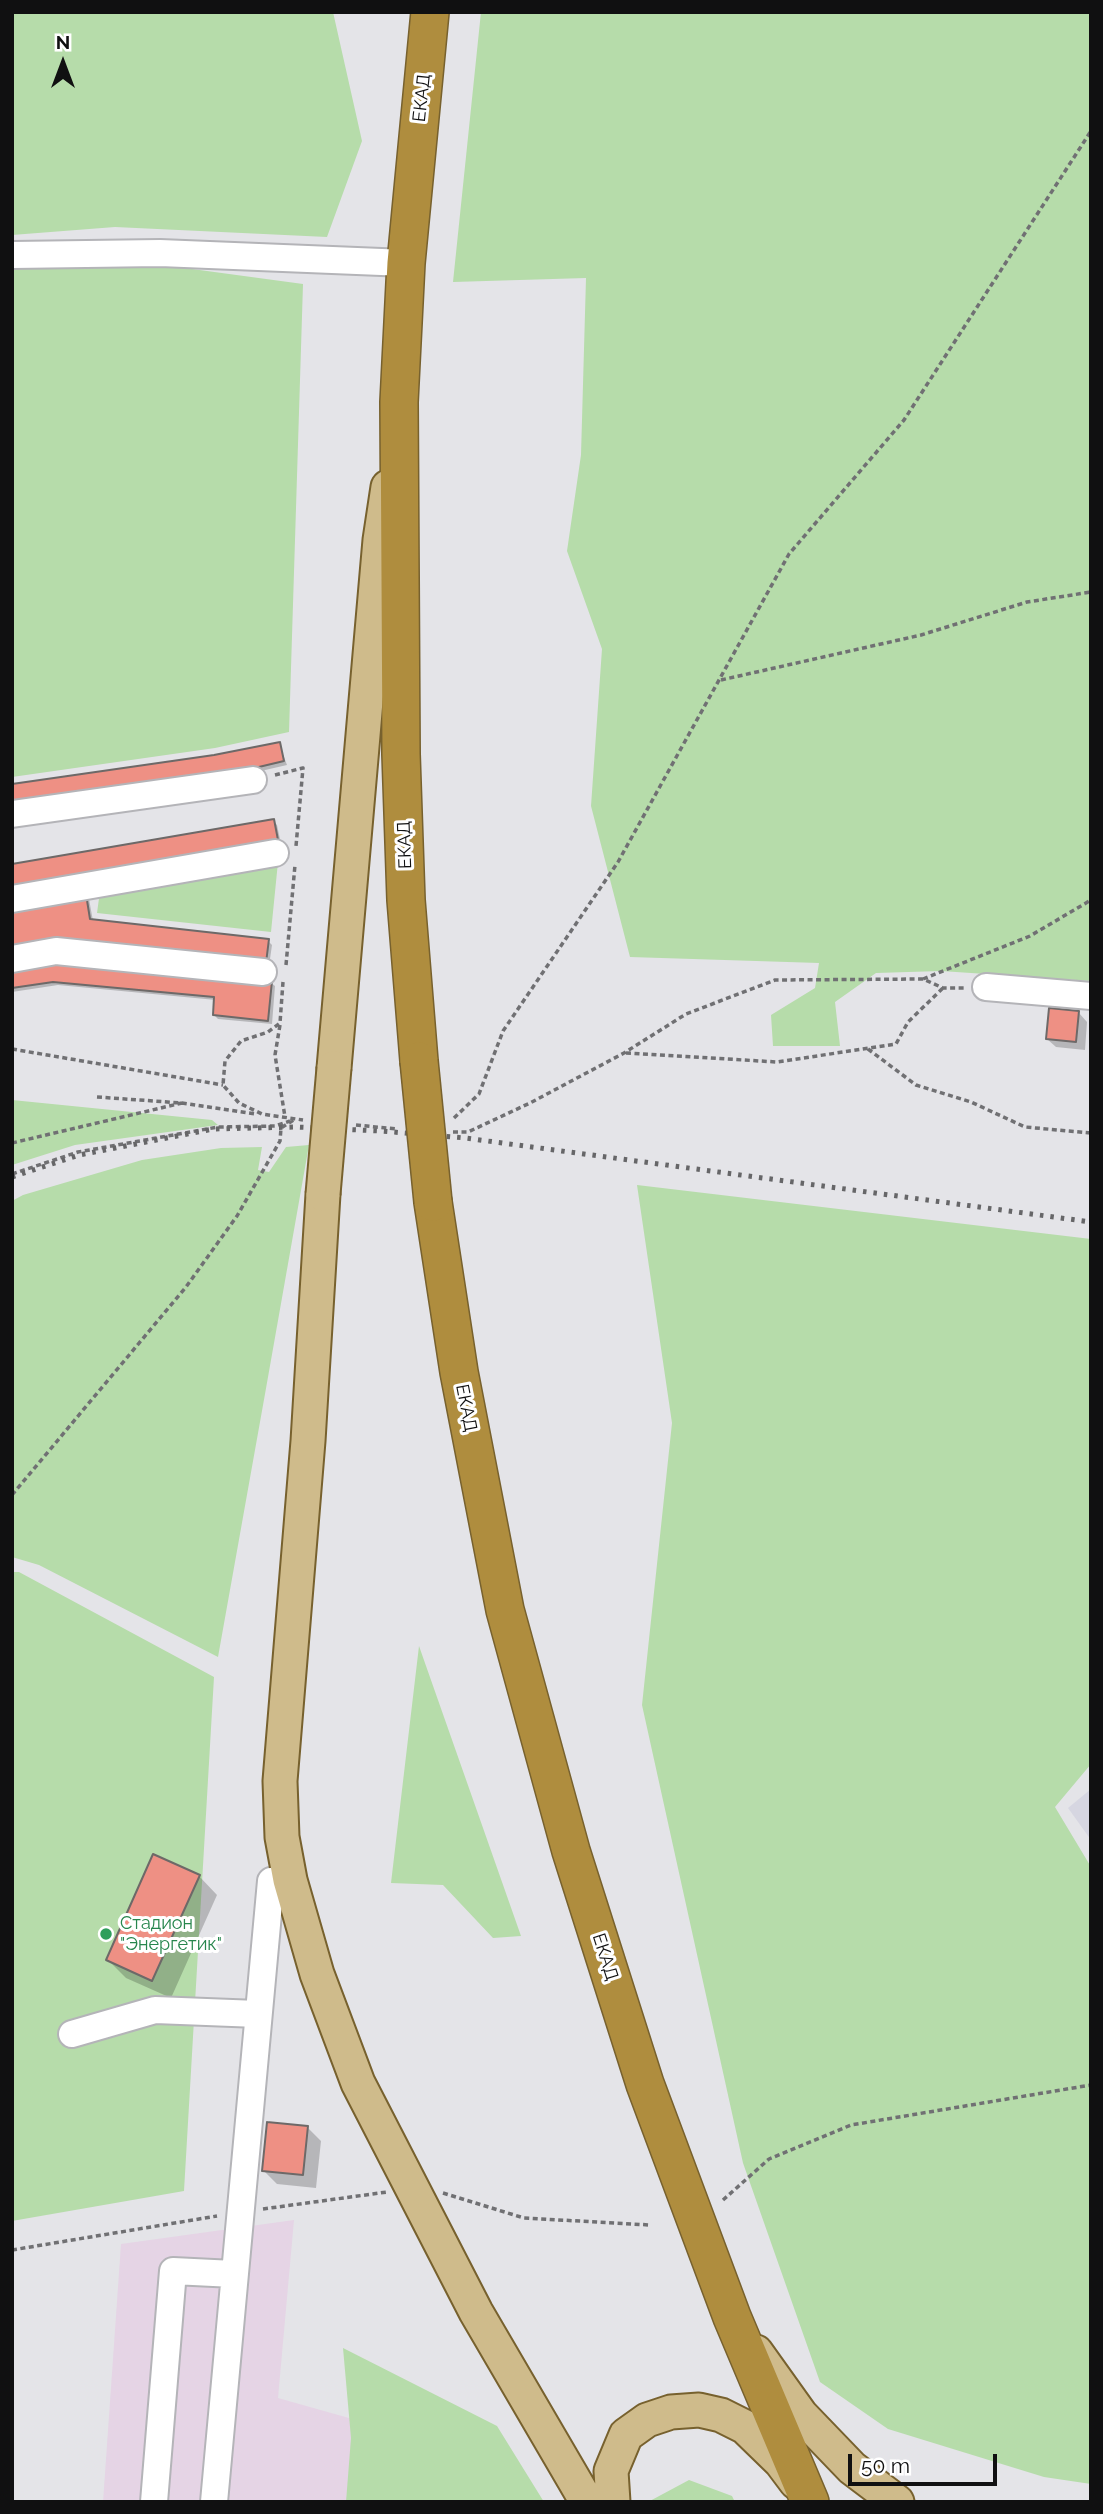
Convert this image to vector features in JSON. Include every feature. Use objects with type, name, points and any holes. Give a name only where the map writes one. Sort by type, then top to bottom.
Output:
[{"type":"highway","name":"ЕКАД","points":[[430,12],[406,263],[400,402],[401,754],[406,900],[419,1061],[433,1202],[459,1373],[505,1610],[572,1851],[641,2071],[732,2317],[810,2502]]},
{"type":"main road","points":[[400,402],[380,540],[323,1194],[308,1441],[280,1781],[282,1837],[290,1880],[335,2027],[358,2083],[476,2312],[587,2502]]},
{"type":"main road","points":[[732,2317],[801,2415],[852,2468],[897,2502]]},
{"type":"main road","points":[[613,2502],[611,2471],[626,2435],[647,2420],[671,2412],[699,2410],[721,2415],[746,2427],[781,2462],[810,2502]]},
{"type":"street","points":[[12,256],[160,253],[406,263]]},
{"type":"street","points":[[12,814],[253,780]]},
{"type":"street","points":[[12,899],[275,853]]},
{"type":"street","points":[[12,958],[56,951],[263,972]]},
{"type":"street","points":[[986,987],[1091,996]]},
{"type":"street","points":[[214,2502],[271,1881],[290,1880]]},
{"type":"street","points":[[72,2034],[155,2010],[258,2014]]},
{"type":"street","points":[[154,2502],[173,2272],[234,2274]]},
{"type":"path","points":[[452,1120],[479,1094],[503,1031],[618,862],[789,554],[904,420],[1091,131]]},
{"type":"path","points":[[721,680],[921,635],[1027,603],[1091,592]]},
{"type":"path","points":[[775,980],[923,979],[1030,936],[1091,900]]},
{"type":"path","points":[[923,979],[943,988],[986,987]]},
{"type":"path","points":[[624,1053],[777,1062],[896,1045],[908,1022],[943,988]]},
{"type":"path","points":[[280,1023],[275,1055],[285,1118]]},
{"type":"path","points":[[12,1049],[223,1085]]},
{"type":"path","points":[[868,1049],[916,1085],[971,1102],[1025,1127],[1091,1133]]},
{"type":"path","points":[[97,1097],[182,1102],[262,1114]]},
{"type":"path","points":[[12,1143],[182,1102]]},
{"type":"path","points":[[12,1174],[90,1149],[218,1127],[275,1126],[295,1119],[281,1128],[280,1141],[237,1216],[186,1287],[12,1495]]},
{"type":"path","points":[[723,2200],[769,2159],[850,2125],[1091,2085]]},
{"type":"path","points":[[12,2250],[240,2212],[411,2189],[445,2193],[524,2218],[650,2225]]},
{"type":"shaded area","points":[[1091,1789],[1091,1840],[1068,1808]]},
{"type":"shaded area","points":[[294,2220],[278,2398],[356,2420],[348,2502],[103,2502],[121,2244]]},
{"type":"green space","points":[[12,12],[333,12],[362,141],[327,237],[115,227],[12,235]]},
{"type":"green space","points":[[481,12],[1091,12],[1091,981],[941,971],[876,973],[835,1002],[840,1046],[773,1046],[771,1015],[815,988],[819,963],[630,957],[591,806],[602,649],[567,551],[581,455],[586,278],[453,282]]},
{"type":"green space","points":[[133,261],[303,284],[289,732],[215,748],[12,777],[12,266]]},
{"type":"green space","points":[[278,862],[271,932],[97,913],[100,891]]},
{"type":"green space","points":[[12,1100],[212,1120],[218,1125],[75,1145],[12,1165]]},
{"type":"green space","points":[[309,1145],[218,1657],[39,1565],[12,1557],[12,1201],[23,1195],[142,1160],[221,1148],[262,1147],[258,1170],[269,1172],[286,1147]]},
{"type":"green space","points":[[637,1185],[1091,1239],[1091,1764],[1055,1807],[1091,1867],[1091,2484],[1044,2477],[888,2429],[820,2382],[743,2163],[642,1705],[672,1423]]},
{"type":"green space","name":"Стадион \"Энергетик\"","points":[[12,1572],[19,1572],[214,1677],[184,2191],[12,2221]]},
{"type":"green space","points":[[419,1646],[521,1936],[493,1938],[443,1885],[391,1883]]},
{"type":"green space","points":[[343,2348],[497,2426],[544,2502],[346,2502],[351,2438]]},
{"type":"green space","points":[[689,2480],[732,2496],[735,2502],[648,2502]]},
{"type":"building","points":[[280,742],[284,761],[221,776],[12,805],[12,784],[214,755]]},
{"type":"building","points":[[274,819],[278,840],[12,886],[12,864]]},
{"type":"building","points":[[86,894],[90,919],[269,939],[266,963],[12,947],[12,906]]},
{"type":"building","points":[[52,960],[272,981],[268,1021],[213,1015],[214,997],[53,982],[12,988],[12,966]]},
{"type":"building","points":[[1049,1008],[1079,1011],[1076,1042],[1046,1039]]},
{"type":"building","points":[[153,1854],[200,1875],[152,1981],[106,1960]]},
{"type":"building","points":[[267,2122],[308,2126],[303,2175],[262,2171]]},
{"type":"railway","points":[[12,1177],[79,1155],[213,1129],[297,1127],[465,1138],[1091,1222]]},
{"type":"place","name":"Стадион \"Энергетик\"","points":[[106,1934]]}]
